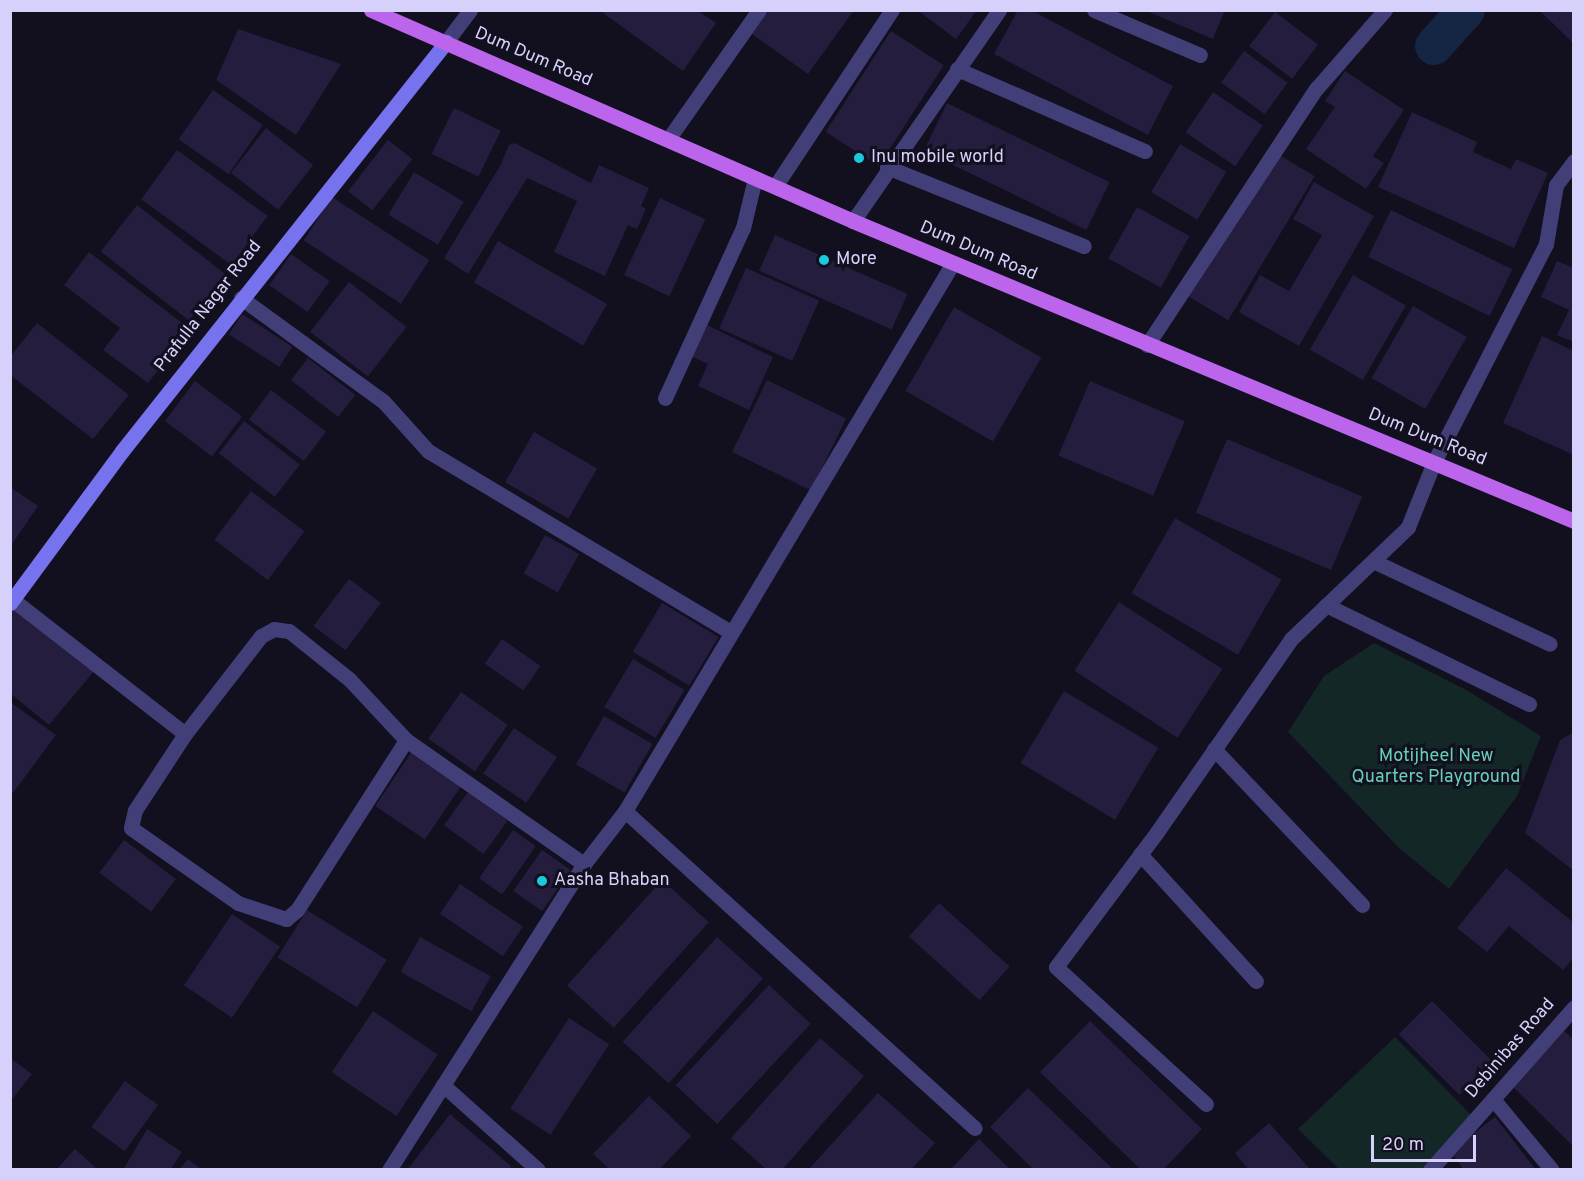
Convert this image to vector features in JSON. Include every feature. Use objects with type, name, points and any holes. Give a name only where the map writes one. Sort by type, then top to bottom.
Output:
[{"type":"main road","name":"Dum Dum Road","points":[[371,10],[669,138],[853,221],[1574,521]]},
{"type":"street","points":[[446,42],[470,10]]},
{"type":"street","points":[[669,138],[759,10]]},
{"type":"street","points":[[776,185],[892,10]]},
{"type":"street","points":[[853,221],[887,167],[999,10]]},
{"type":"street","points":[[1094,10],[1200,55]]},
{"type":"street","points":[[1147,345],[1316,89],[1384,10]]},
{"type":"street","name":"Prafulla Nagar Road","points":[[12,601],[122,451],[446,42]]},
{"type":"street","points":[[957,69],[1145,151]]},
{"type":"street","points":[[1206,1104],[1056,967],[1140,854],[1291,639],[1408,527],[1434,462],[1546,244],[1556,185],[1574,161]]},
{"type":"street","points":[[887,167],[1084,246]]},
{"type":"street","points":[[665,398],[743,228],[755,178]]},
{"type":"street","points":[[389,1170],[584,864],[625,811],[953,262]]},
{"type":"street","points":[[241,298],[383,401],[428,452],[730,632]]},
{"type":"street","points":[[1373,561],[1550,644]]},
{"type":"street","points":[[12,601],[185,734]]},
{"type":"street","points":[[1326,605],[1529,704]]},
{"type":"street","points":[[406,740],[297,910],[286,919],[237,903],[131,828],[135,810],[185,734],[254,645],[274,629],[289,632],[349,678],[406,740],[584,864]]},
{"type":"street","points":[[1214,749],[1362,905]]},
{"type":"street","points":[[625,811],[975,1128]]},
{"type":"street","points":[[1140,854],[1256,981]]},
{"type":"street","name":"Debinibas Road","points":[[1430,1170],[1574,1007]]},
{"type":"street","points":[[443,1085],[538,1170]]},
{"type":"street","points":[[1493,1099],[1552,1170]]},
{"type":"green space","name":"Motijheel New Quarters Playground","points":[[1374,643],[1468,691],[1541,736],[1517,796],[1449,889],[1398,847],[1288,732],[1324,676]]},
{"type":"green space","points":[[1395,1037],[1475,1119],[1430,1169],[1339,1169],[1298,1129]]},
{"type":"building","points":[[599,10],[697,10],[716,23],[683,71]]},
{"type":"building","points":[[768,10],[854,10],[808,74],[752,34]]},
{"type":"building","points":[[917,10],[977,10],[956,39]]},
{"type":"building","points":[[1018,10],[1031,10],[1173,86],[1148,135],[994,54]]},
{"type":"building","points":[[1144,10],[1225,10],[1213,39]]},
{"type":"building","points":[[1539,10],[1574,10],[1574,44]]},
{"type":"building","points":[[1275,12],[1318,44],[1292,79],[1249,46]]},
{"type":"building","points":[[238,29],[341,64],[296,135],[216,80]]},
{"type":"building","points":[[891,31],[944,65],[878,166],[826,132]]},
{"type":"building","points":[[1244,51],[1288,83],[1265,114],[1221,83]]},
{"type":"building","points":[[1345,71],[1404,110],[1373,156],[1384,163],[1366,189],[1306,149],[1335,107],[1325,101]]},
{"type":"building","points":[[213,90],[263,125],[229,174],[179,139]]},
{"type":"building","points":[[1213,92],[1263,126],[1235,166],[1186,133]]},
{"type":"building","points":[[947,103],[1110,182],[1086,230],[924,151]]},
{"type":"building","points":[[454,108],[501,131],[478,177],[432,154]]},
{"type":"building","points":[[1412,112],[1477,142],[1473,152],[1511,169],[1516,159],[1548,173],[1514,248],[1378,187]]},
{"type":"building","points":[[266,128],[313,165],[278,210],[231,173]]},
{"type":"building","points":[[388,140],[412,159],[372,210],[348,191]]},
{"type":"building","points":[[515,143],[591,183],[599,165],[649,188],[641,206],[646,209],[637,229],[628,225],[605,276],[554,252],[577,201],[527,178],[468,274],[444,258],[500,166],[509,145]]},
{"type":"building","points":[[1180,144],[1226,172],[1197,220],[1151,192]]},
{"type":"building","points":[[177,150],[268,216],[232,265],[141,199]]},
{"type":"building","points":[[1271,150],[1315,176],[1228,320],[1184,294]]},
{"type":"building","points":[[414,172],[464,202],[438,245],[388,215]]},
{"type":"building","points":[[1314,182],[1374,216],[1299,346],[1239,312],[1260,275],[1289,291],[1322,235],[1293,219]]},
{"type":"building","points":[[332,197],[429,260],[401,304],[304,241]]},
{"type":"building","points":[[660,198],[705,219],[669,296],[624,275]]},
{"type":"building","points":[[137,205],[225,274],[189,320],[101,251]]},
{"type":"building","points":[[1137,207],[1189,236],[1161,288],[1108,259]]},
{"type":"building","points":[[1391,210],[1512,269],[1490,316],[1368,257]]},
{"type":"building","points":[[775,235],[907,294],[892,330],[759,271]]},
{"type":"building","points":[[498,241],[607,304],[583,346],[474,283]]},
{"type":"building","points":[[89,252],[190,329],[148,383],[103,350],[120,328],[64,285]]},
{"type":"building","points":[[291,254],[330,281],[308,312],[269,285]]},
{"type":"building","points":[[1557,261],[1574,268],[1574,342],[1557,335],[1569,310],[1541,297]]},
{"type":"building","points":[[746,268],[819,301],[792,361],[719,328]]},
{"type":"building","points":[[1353,275],[1406,306],[1363,380],[1310,349]]},
{"type":"building","points":[[349,282],[407,327],[368,377],[310,332]]},
{"type":"building","points":[[1413,306],[1467,337],[1425,409],[1372,378]]},
{"type":"building","points":[[954,307],[1041,358],[993,442],[906,391]]},
{"type":"building","points":[[242,314],[292,347],[279,367],[229,334]]},
{"type":"building","points":[[37,323],[129,395],[93,439],[10,375],[10,357]]},
{"type":"building","points":[[705,324],[773,357],[749,410],[698,386],[708,364],[691,356]]},
{"type":"building","points":[[1542,336],[1574,351],[1574,455],[1503,423]]},
{"type":"building","points":[[308,358],[355,395],[338,417],[291,380]]},
{"type":"building","points":[[767,380],[846,419],[811,490],[732,452]]},
{"type":"building","points":[[195,381],[242,417],[212,456],[165,421]]},
{"type":"building","points":[[1090,381],[1185,421],[1153,496],[1058,456]]},
{"type":"building","points":[[271,390],[326,432],[304,461],[249,420]]},
{"type":"building","points":[[244,421],[300,465],[275,497],[219,453]]},
{"type":"building","points":[[534,432],[597,469],[568,519],[505,482]]},
{"type":"building","points":[[1227,439],[1362,496],[1331,570],[1196,513]]},
{"type":"building","points":[[10,487],[38,506],[10,547]]},
{"type":"building","points":[[251,491],[305,531],[268,580],[214,540]]},
{"type":"building","points":[[1175,518],[1282,580],[1238,655],[1132,593]]},
{"type":"building","points":[[545,535],[579,554],[558,592],[524,573]]},
{"type":"building","points":[[349,579],[381,603],[345,650],[313,626]]},
{"type":"building","points":[[1119,602],[1222,669],[1177,738],[1074,671]]},
{"type":"building","points":[[662,603],[719,637],[689,686],[633,652]]},
{"type":"building","points":[[10,607],[95,670],[49,725],[10,693]]},
{"type":"building","points":[[502,639],[541,666],[523,691],[485,664]]},
{"type":"building","points":[[633,659],[684,690],[656,738],[604,707]]},
{"type":"building","points":[[1064,691],[1158,748],[1115,820],[1021,763]]},
{"type":"building","points":[[461,692],[508,725],[475,771],[428,739]]},
{"type":"building","points":[[10,702],[56,735],[13,793],[10,791]]},
{"type":"building","points":[[604,716],[652,744],[624,792],[576,764]]},
{"type":"building","points":[[514,728],[557,757],[526,803],[483,774]]},
{"type":"building","points":[[1574,732],[1574,871],[1525,833],[1560,740]]},
{"type":"building","points":[[411,753],[461,787],[425,840],[375,806]]},
{"type":"building","points":[[468,792],[508,821],[484,854],[444,825]]},
{"type":"building","points":[[513,830],[536,846],[502,894],[479,878]]},
{"type":"building","points":[[124,840],[176,879],[151,912],[99,873]]},
{"type":"building","name":"Aasha Bhaban","points":[[542,850],[571,870],[542,911],[513,891]]},
{"type":"building","points":[[1506,868],[1574,923],[1574,957],[1563,970],[1509,926],[1487,952],[1457,928]]},
{"type":"building","points":[[662,880],[709,922],[614,1028],[567,986]]},
{"type":"building","points":[[460,884],[523,926],[503,956],[440,914]]},
{"type":"building","points":[[939,903],[1010,967],[979,1000],[909,936]]},
{"type":"building","points":[[307,910],[387,960],[357,1007],[277,957]]},
{"type":"building","points":[[232,914],[280,946],[232,1018],[184,985]]},
{"type":"building","points":[[420,937],[491,976],[471,1011],[401,972]]},
{"type":"building","points":[[717,937],[763,978],[669,1083],[623,1042]]},
{"type":"building","points":[[769,985],[811,1024],[717,1124],[676,1085]]},
{"type":"building","points":[[1432,1001],[1493,1062],[1460,1095],[1399,1034]]},
{"type":"building","points":[[373,1011],[438,1055],[396,1116],[332,1072]]},
{"type":"building","points":[[569,1018],[609,1044],[550,1135],[510,1109]]},
{"type":"building","points":[[1090,1021],[1202,1129],[1163,1170],[1141,1170],[1040,1072]]},
{"type":"building","points":[[1564,1031],[1574,1040],[1574,1147],[1513,1087]]},
{"type":"building","points":[[820,1038],[864,1076],[782,1170],[767,1170],[731,1138]]},
{"type":"building","points":[[10,1058],[32,1074],[10,1102]]},
{"type":"building","points":[[125,1081],[158,1105],[125,1151],[91,1127]]},
{"type":"building","points":[[1028,1088],[1114,1170],[1034,1170],[990,1127]]},
{"type":"building","points":[[878,1093],[935,1143],[911,1170],[808,1170]]},
{"type":"building","points":[[649,1096],[691,1136],[659,1170],[610,1170],[593,1154]]},
{"type":"building","points":[[450,1114],[511,1166],[509,1170],[407,1170]]},
{"type":"building","points":[[1495,1117],[1536,1170],[1464,1170],[1450,1151]]},
{"type":"building","points":[[1269,1123],[1311,1170],[1249,1170],[1235,1153]]},
{"type":"building","points":[[147,1129],[182,1152],[170,1170],[123,1170]]},
{"type":"building","points":[[979,1139],[1011,1170],[950,1170]]},
{"type":"building","points":[[75,1149],[98,1170],[56,1170]]},
{"type":"building","points":[[188,1159],[202,1170],[179,1170]]},
{"type":"waterway","points":[[1434,46],[1466,10]]},
{"type":"place","name":"Inu mobile world","points":[[859,158]]},
{"type":"place","name":"More","points":[[824,260]]},
{"type":"place","name":"Aasha Bhaban","points":[[542,881]]}]
